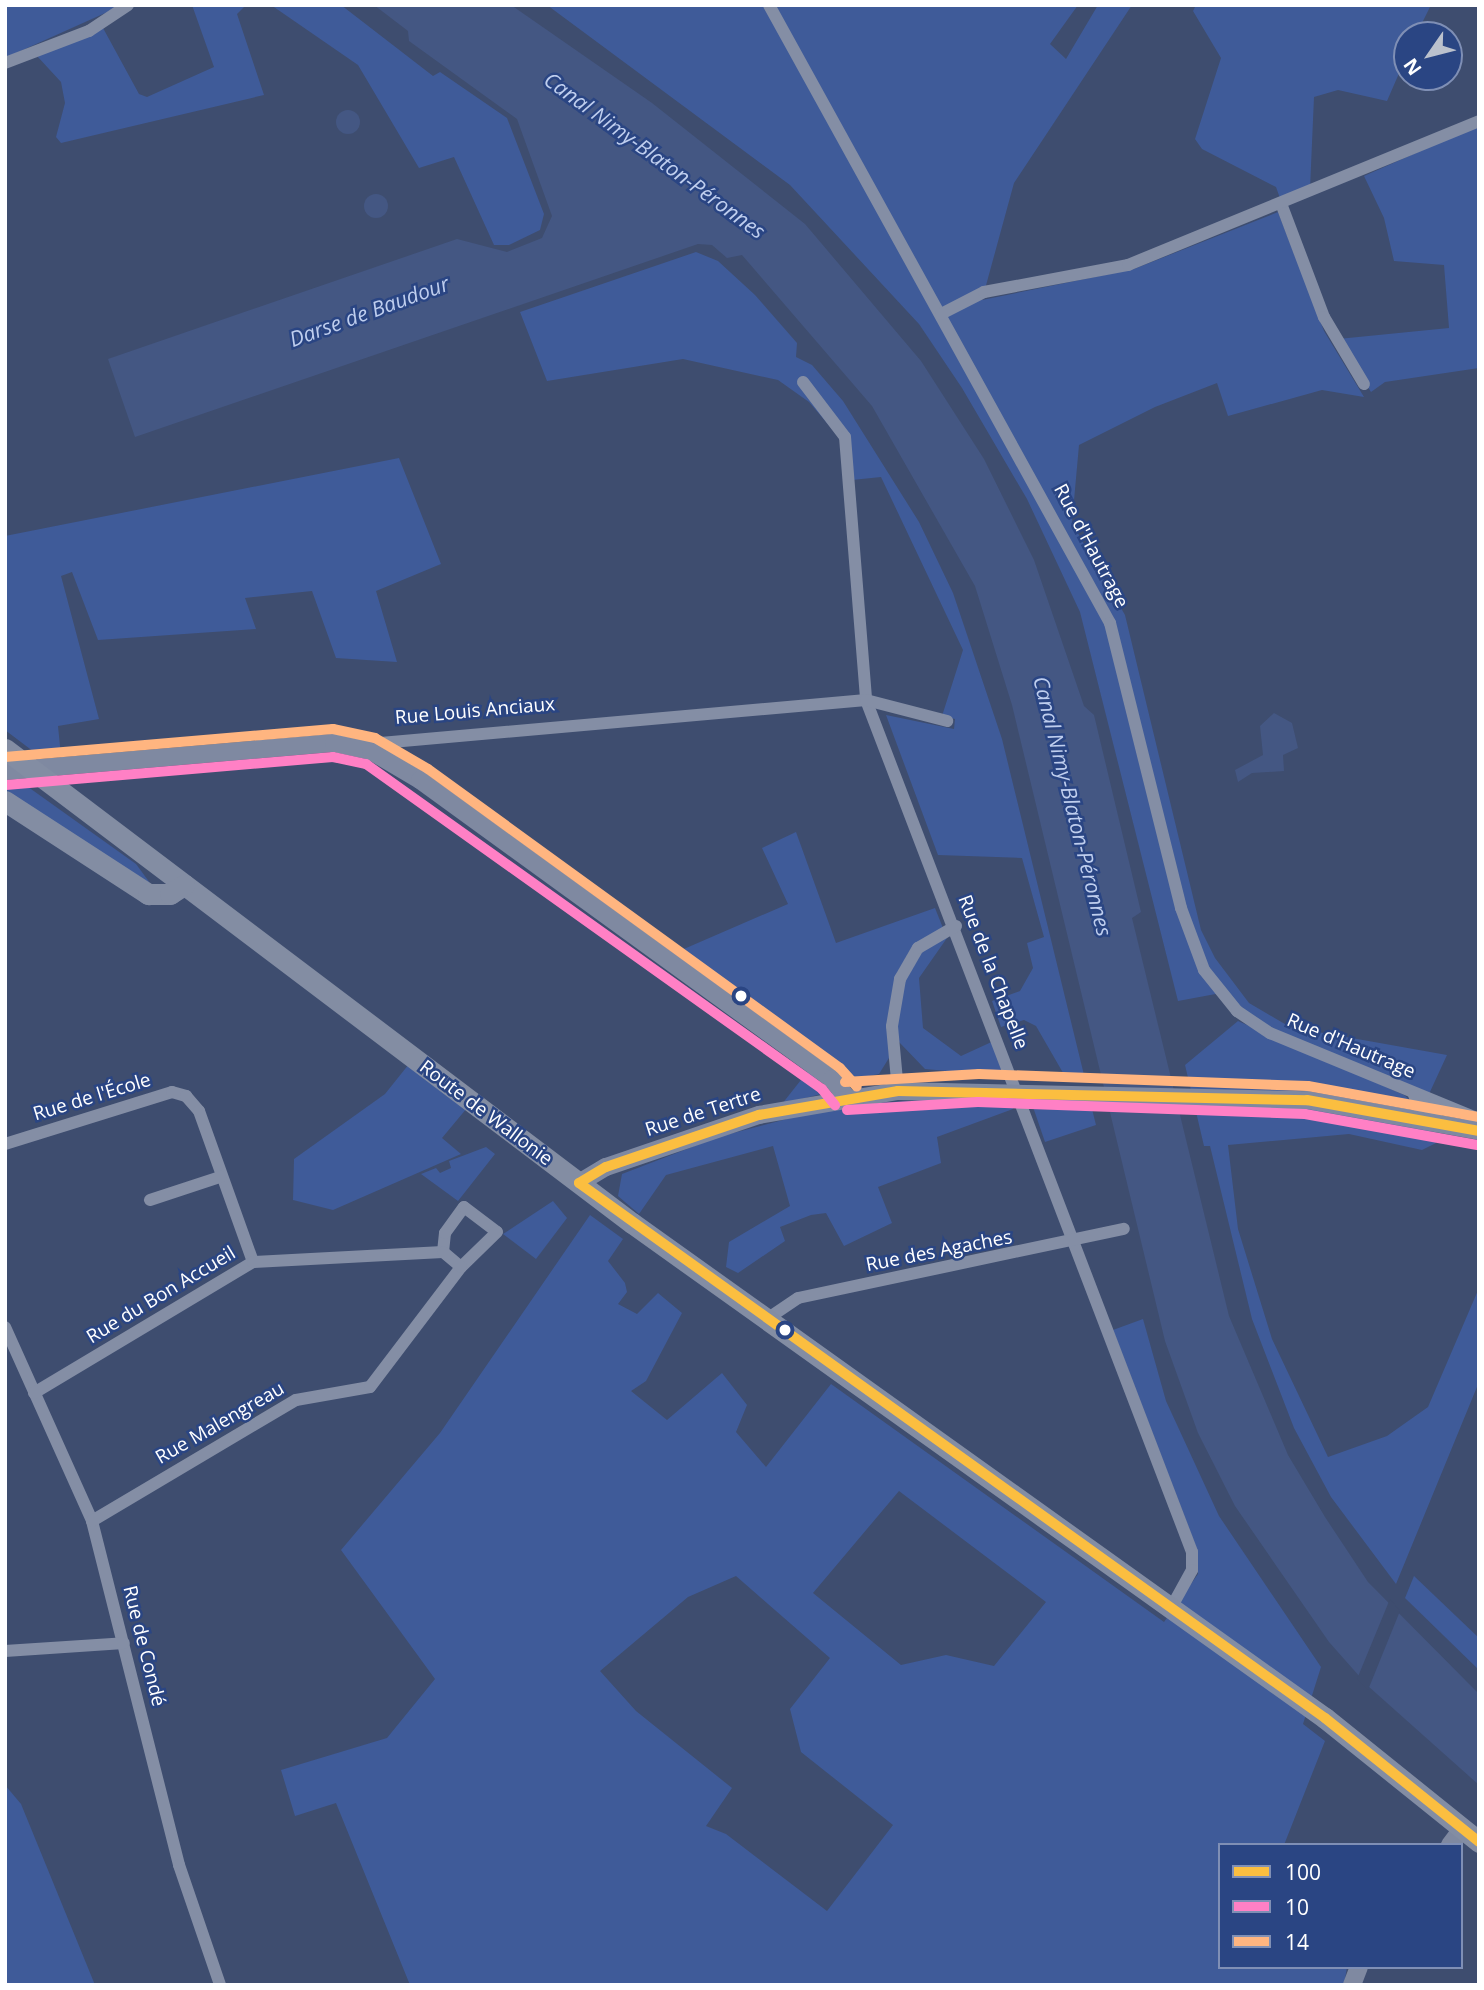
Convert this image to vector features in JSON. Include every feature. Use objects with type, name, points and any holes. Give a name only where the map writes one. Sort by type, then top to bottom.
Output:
[{"type":"main road","name":"Route de Wallonie","points":[[5,749],[579,1182],[1369,1751],[1464,1838]]},
{"type":"main road","points":[[5,802],[148,894],[170,894],[184,885]]},
{"type":"street","points":[[5,63],[89,31],[128,5]]},
{"type":"street","name":"Rue d'Hautrage","points":[[769,5],[1110,623],[1181,908],[1204,970],[1256,1025],[1479,1119]]},
{"type":"street","points":[[941,314],[984,292],[1128,265],[1282,206],[1479,121]]},
{"type":"street","points":[[1282,206],[1324,317],[1364,384]]},
{"type":"street","name":"Rue de la Chapelle","points":[[803,382],[845,437],[866,700],[956,926],[1192,1552],[1192,1570],[1171,1608]]},
{"type":"street","name":"Rue Louis Anciaux","points":[[5,771],[354,745],[866,700],[947,721]]},
{"type":"street","points":[[354,745],[420,780],[832,1079],[846,1096]]},
{"type":"street","points":[[898,1091],[892,1026],[900,979],[918,948],[956,926]]},
{"type":"street","name":"Rue de Tertre","points":[[579,1182],[727,1125],[846,1096],[898,1091],[978,1088],[1336,1103],[1479,1131]]},
{"type":"street","points":[[1412,1092],[1421,1100],[1424,1120],[1439,1111],[1434,1101]]},
{"type":"street","name":"Rue de l'École","points":[[5,1144],[180,1093],[199,1111],[220,1177],[253,1262]]},
{"type":"street","points":[[150,1199],[220,1177]]},
{"type":"street","name":"Rue Malengreau","points":[[92,1521],[296,1400],[370,1387],[461,1267],[497,1232],[464,1207],[445,1233],[443,1252]]},
{"type":"street","name":"Rue des Agaches","points":[[767,1319],[798,1298],[1124,1229]]},
{"type":"street","points":[[443,1252],[461,1267]]},
{"type":"street","name":"Rue du Bon Accueil","points":[[34,1393],[253,1262],[443,1252]]},
{"type":"street","name":"Rue de Condé","points":[[5,1327],[92,1521],[179,1865],[220,1985]]},
{"type":"street","points":[[5,1651],[124,1643]]},
{"type":"shaded area","points":[[5,5],[123,5],[5,58]]},
{"type":"shaded area","points":[[192,5],[246,5],[237,14],[264,95],[61,143],[56,137],[65,103],[61,82],[37,56],[103,28],[139,94],[147,97],[214,67]]},
{"type":"shaded area","points":[[271,5],[341,5],[433,76],[440,72],[507,118],[544,214],[540,230],[509,245],[494,245],[454,157],[419,168],[358,65]]},
{"type":"shaded area","points":[[547,5],[1078,5],[1050,44],[1066,59],[1098,5],[1132,5],[1014,183],[982,300],[1134,269],[1278,212],[1324,331],[1364,397],[1322,390],[1228,416],[1217,383],[1155,407],[1079,445],[1072,523],[1125,615],[1201,930],[1215,958],[1249,1003],[1290,1027],[1447,1055],[1429,1094],[1266,1026],[1221,993],[1178,1001],[1080,612],[1027,499],[962,388],[919,324],[790,185]]},
{"type":"shaded area","points":[[1196,5],[1431,5],[1423,21],[1393,21],[1393,87],[1387,101],[1338,90],[1314,97],[1310,189],[1281,201],[1276,187],[1202,149],[1195,139],[1221,58],[1193,11]]},
{"type":"shaded area","points":[[1479,125],[1479,368],[1385,382],[1371,392],[1338,339],[1449,328],[1444,265],[1394,261],[1384,218],[1364,176]]},
{"type":"shaded area","points":[[696,252],[718,261],[755,295],[797,343],[796,357],[812,365],[843,401],[919,522],[953,593],[1002,739],[1085,1079],[1066,1078],[1036,1026],[1024,1020],[1001,1027],[992,1001],[1020,991],[1033,968],[1027,943],[1044,937],[1022,858],[938,855],[886,715],[954,729],[955,719],[942,716],[963,650],[881,477],[852,480],[839,437],[809,402],[778,380],[683,359],[547,381],[520,312]]},
{"type":"shaded area","points":[[399,458],[441,564],[376,591],[397,662],[336,658],[312,591],[245,598],[256,629],[98,640],[72,572],[61,576],[99,719],[58,726],[61,756],[42,758],[5,730],[5,536]]},
{"type":"shaded area","points":[[24,784],[136,864],[150,883],[5,795],[9,786]]},
{"type":"shaded area","points":[[796,832],[836,943],[935,908],[947,938],[919,978],[923,1028],[961,1056],[998,1039],[1013,1077],[925,1069],[899,1042],[879,1074],[853,1079],[670,955],[788,904],[762,848]]},
{"type":"shaded area","points":[[1238,1021],[1404,1095],[1410,1100],[1407,1125],[1438,1133],[1436,1143],[1422,1150],[1349,1134],[1228,1145],[1238,1229],[1272,1339],[1328,1457],[1387,1436],[1428,1407],[1479,1288],[1479,1382],[1396,1584],[1331,1497],[1294,1428],[1252,1319],[1210,1146],[1204,1146],[1185,1065]]},
{"type":"shaded area","points":[[409,1064],[467,1108],[442,1138],[461,1154],[333,1210],[293,1200],[294,1159],[385,1094]]},
{"type":"shaded area","points":[[808,1071],[829,1092],[782,1104]]},
{"type":"shaded area","points":[[977,1097],[1010,1098],[1013,1109],[937,1137],[941,1163],[878,1187],[892,1223],[844,1246],[826,1213],[811,1215],[780,1227],[785,1241],[738,1273],[726,1267],[729,1242],[790,1206],[773,1146],[666,1175],[639,1214],[618,1196],[622,1174],[718,1137],[840,1105]]},
{"type":"shaded area","points":[[1032,1104],[1091,1105],[1096,1125],[1045,1142]]},
{"type":"shaded area","points":[[486,1147],[495,1154],[458,1201],[421,1174],[436,1168],[440,1173],[451,1168],[449,1161]]},
{"type":"shaded area","points":[[553,1201],[567,1218],[536,1259],[503,1234]]},
{"type":"shaded area","points":[[590,1215],[623,1239],[608,1261],[625,1283],[627,1292],[618,1304],[637,1314],[658,1293],[682,1313],[646,1381],[631,1391],[667,1420],[722,1373],[747,1405],[736,1432],[766,1467],[831,1384],[1164,1622],[1198,1574],[1198,1552],[1113,1330],[1143,1319],[1166,1401],[1219,1516],[1321,1667],[1303,1724],[1325,1741],[1285,1843],[1218,1843],[1218,1969],[1347,1969],[1344,1985],[410,1985],[336,1803],[295,1816],[281,1770],[387,1738],[435,1679],[341,1550],[440,1433]],"holes":[[[899,1491],[1046,1602],[994,1666],[946,1655],[901,1665],[813,1593]],[[736,1576],[830,1658],[790,1709],[801,1752],[893,1825],[827,1911],[726,1834],[706,1826],[732,1788],[636,1711],[600,1671],[688,1597]]]},
{"type":"shaded area","points":[[1414,1576],[1479,1638],[1479,1670],[1405,1598]]},
{"type":"shaded area","points":[[5,1785],[21,1804],[95,1985],[5,1985]]},
{"type":"water","points":[[374,5],[511,5],[652,103],[805,224],[921,361],[984,459],[1034,560],[1084,706],[1094,715],[1141,912],[1132,918],[1229,1316],[1288,1455],[1325,1517],[1368,1582],[1479,1694],[1479,1785],[1368,1686],[1329,1642],[1235,1506],[1198,1433],[1165,1341],[1012,705],[975,586],[872,406],[742,255],[727,258],[712,245],[698,244],[135,437],[108,359],[457,239],[507,252],[542,238],[552,216],[517,119],[409,41],[408,31]]},
{"type":"water","points":[[348,110],[357,113],[360,122],[357,131],[348,134],[339,131],[336,122],[339,113]]},
{"type":"water","points":[[376,194],[385,197],[388,206],[385,215],[376,218],[367,215],[364,206],[367,197]]},
{"type":"water","points":[[1274,713],[1292,723],[1298,748],[1283,755],[1284,771],[1252,773],[1238,782],[1235,770],[1263,755],[1260,726]]},
{"type":"pier","points":[[1390,1599],[1400,1611],[1368,1690],[1357,1679]]},
{"type":"transit line","name":"14","points":[[5,757],[333,729],[375,738],[428,769],[840,1068],[857,1087]]},
{"type":"transit line","name":"10","points":[[6,785],[333,757],[366,764],[822,1089],[835,1105]]},
{"type":"transit line","name":"14","points":[[845,1082],[979,1074],[1308,1086],[1479,1117]]},
{"type":"transit line","name":"100","points":[[579,1183],[606,1167],[759,1115],[898,1091],[1307,1100],[1479,1131]]},
{"type":"transit line","name":"10","points":[[847,1110],[978,1102],[1305,1114],[1477,1145]]},
{"type":"transit line","name":"100","points":[[579,1183],[1325,1718],[1479,1842]]},
{"type":"water label","name":"Canal Nimy-Blaton-Péronnes","points":[[655,155]]},
{"type":"water label","name":"Darse de Baudour","points":[[369,311]]},
{"type":"water label","name":"Canal Nimy-Blaton-Péronnes","points":[[1073,806]]}]
